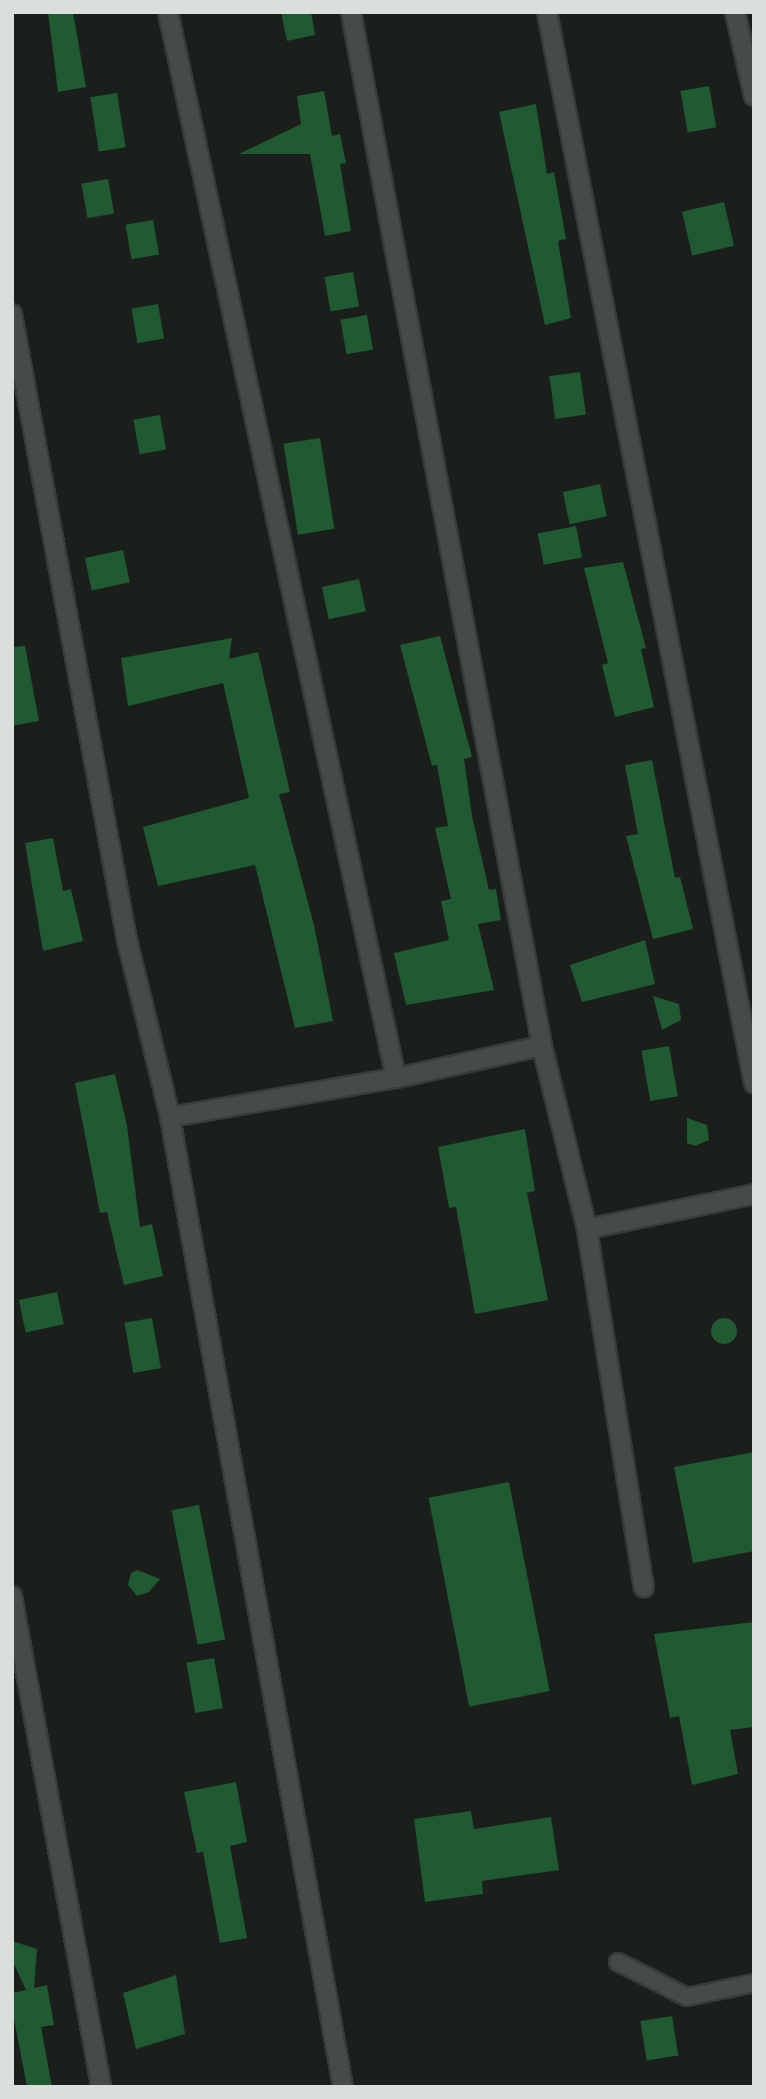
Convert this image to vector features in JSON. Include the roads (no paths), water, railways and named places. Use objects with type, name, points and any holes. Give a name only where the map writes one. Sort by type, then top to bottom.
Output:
[{"type":"street","points":[[167,12],[396,1078]]},
{"type":"street","points":[[351,12],[542,1046],[587,1229],[645,1587]]},
{"type":"street","points":[[547,12],[754,1083]]},
{"type":"street","points":[[735,12],[754,96]]},
{"type":"street","points":[[12,314],[127,940],[170,1117],[343,2087]]},
{"type":"street","points":[[170,1117],[396,1078],[542,1046]]},
{"type":"street","points":[[587,1229],[754,1194]]},
{"type":"street","points":[[12,1596],[101,2087]]},
{"type":"lane","points":[[618,1962],[687,1997],[754,1983]]}]
